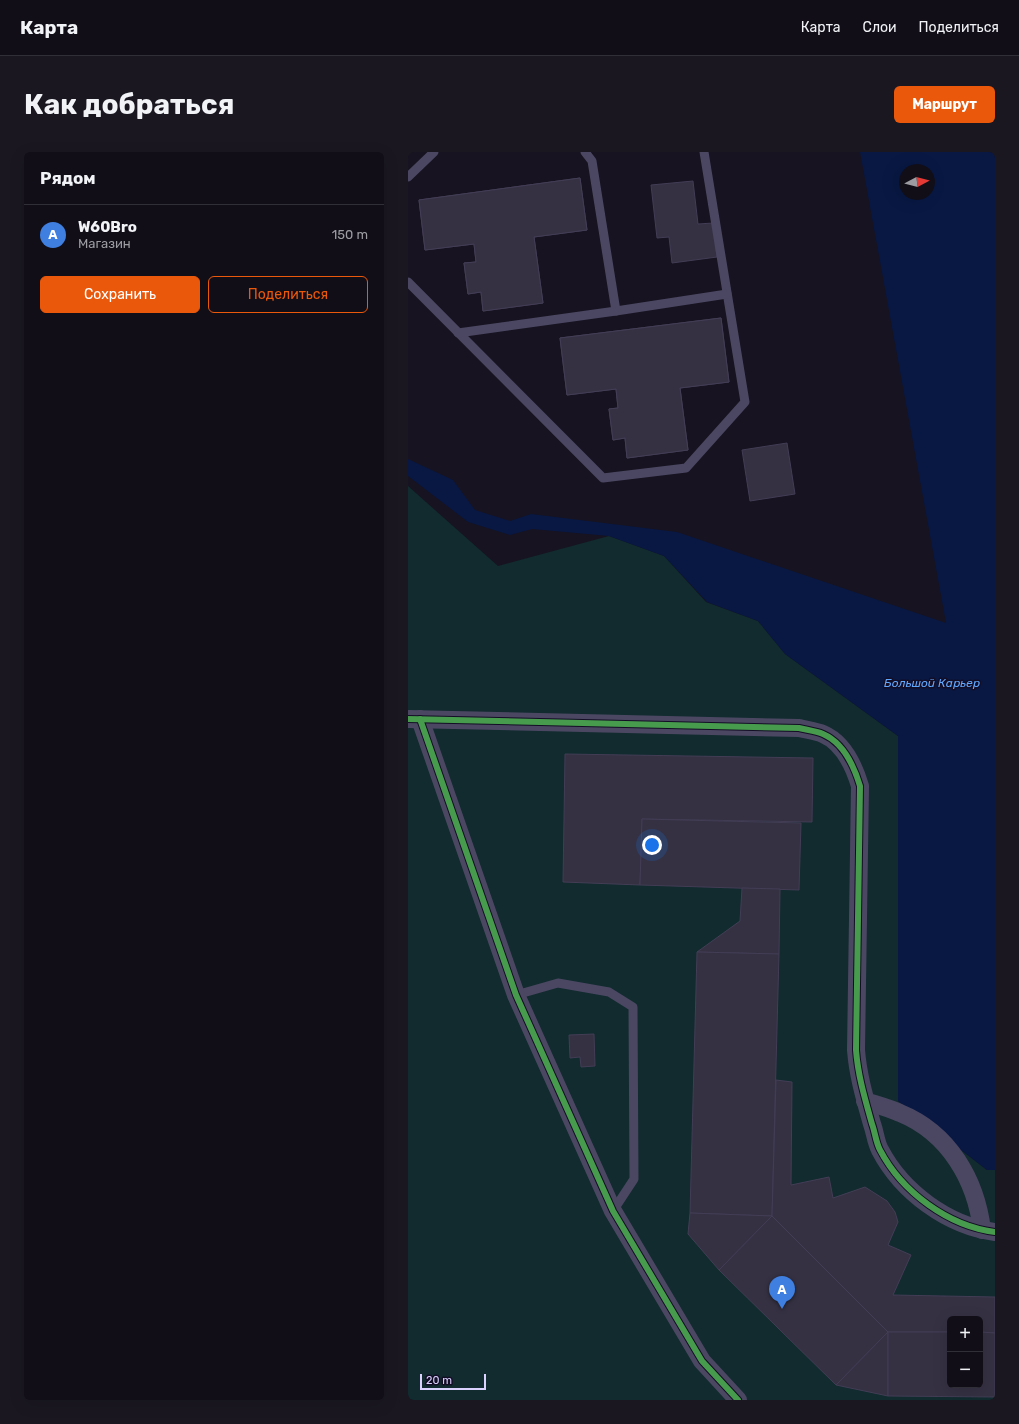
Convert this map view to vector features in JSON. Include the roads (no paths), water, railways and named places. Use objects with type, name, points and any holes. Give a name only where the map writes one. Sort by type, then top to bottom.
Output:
[{"type":"street","points":[[738,1400],[702,1361],[613,1211],[516,995],[414,719],[799,728],[823,734],[837,743],[852,765],[860,786],[856,1050],[858,1072],[879,1149],[898,1176],[917,1197],[948,1216],[988,1231]]},
{"type":"street","points":[[865,1101],[901,1113],[939,1138],[952,1150],[962,1168],[988,1231]]},
{"type":"lane","points":[[408,177],[434,152]]},
{"type":"lane","points":[[585,152],[592,161],[616,311]]},
{"type":"lane","points":[[408,282],[603,478],[686,468],[745,402],[704,152]]},
{"type":"lane","points":[[458,332],[616,311],[727,294]]},
{"type":"lane","points":[[516,995],[558,983],[609,992],[633,1007],[634,1179],[613,1211]]},
{"type":"water","name":"Большой Карьер","points":[[860,152],[995,152],[995,1170],[987,1170],[898,1101],[898,736],[785,654],[758,621],[707,602],[664,556],[609,536],[532,529],[510,535],[468,522],[408,476],[408,459],[453,480],[475,510],[510,521],[531,514],[677,532],[946,623]]},
{"type":"place","name":"W60Bro","points":[[782,1309]]}]
